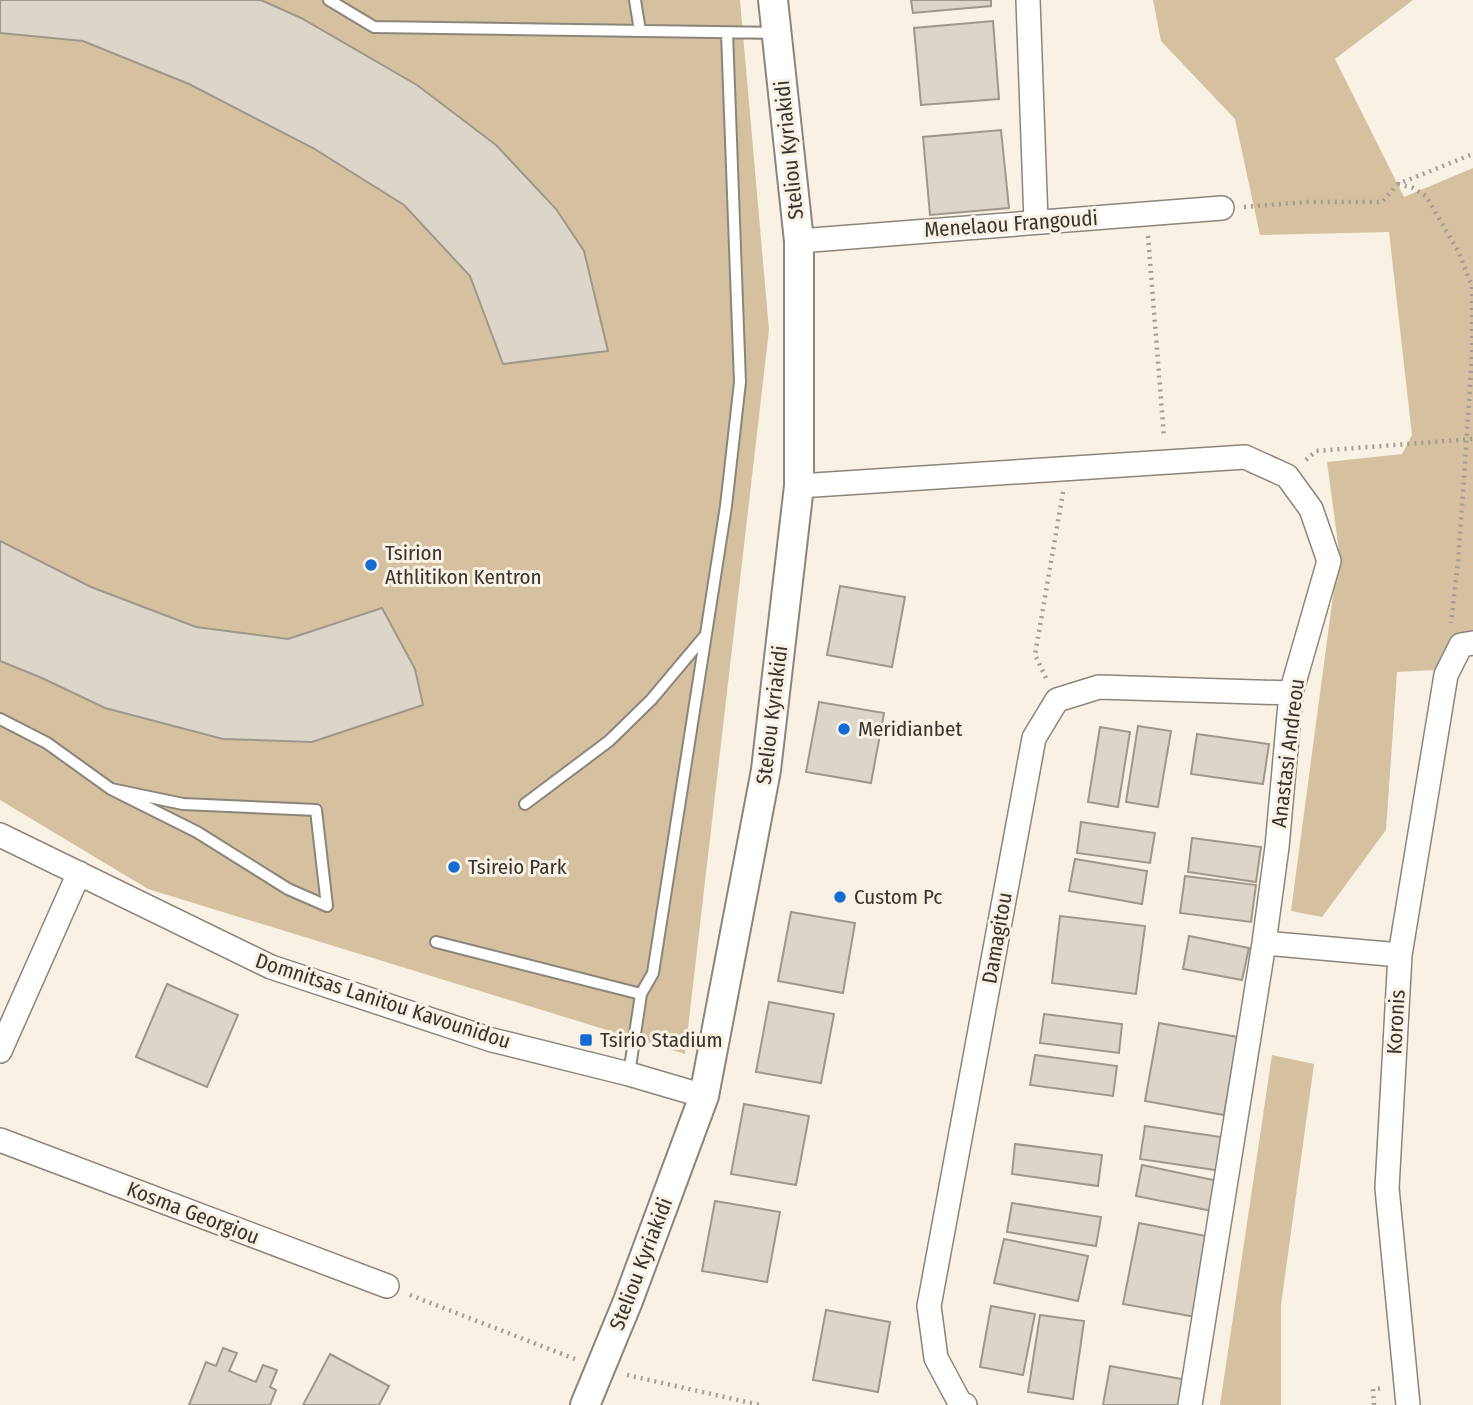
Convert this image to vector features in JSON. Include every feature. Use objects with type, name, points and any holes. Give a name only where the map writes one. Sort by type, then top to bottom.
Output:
[{"type":"street","name":"Steliou Kyriakidi","points":[[585,1405],[628,1301],[704,1096],[766,770],[799,486],[799,241],[774,0]]},
{"type":"street","points":[[1028,0],[1036,222]]},
{"type":"street","name":"Menelaou Frangoudi","points":[[799,241],[1222,208]]},
{"type":"street","name":"Anastasi Andreou","points":[[799,486],[1245,457],[1287,476],[1311,509],[1329,561],[1291,693],[1277,847],[1264,943],[1190,1405]]},
{"type":"street","name":"Koronis","points":[[1408,1405],[1387,1188],[1400,955],[1446,675],[1467,644]]},
{"type":"street","points":[[1058,700],[1099,687],[1291,693]]},
{"type":"street","name":"Damagitou","points":[[965,1405],[960,1403],[936,1358],[929,1306],[1034,738],[1058,700]]},
{"type":"street","name":"Domnitsas Lanitou Kavounidou","points":[[0,835],[271,967],[492,1040],[629,1074],[704,1096]]},
{"type":"street","points":[[0,1051],[79,873]]},
{"type":"street","points":[[1264,943],[1400,955]]},
{"type":"street","name":"Kosma Georgiou","points":[[0,1140],[387,1286]]},
{"type":"lane","points":[[329,0],[374,27],[777,33]]},
{"type":"lane","points":[[635,0],[640,32]]},
{"type":"lane","points":[[629,1074],[641,994],[653,973],[726,506],[740,382],[727,33]]},
{"type":"lane","points":[[525,804],[609,741],[650,700],[706,635]]},
{"type":"lane","points":[[0,719],[47,743],[111,789],[197,832],[288,889],[327,906],[316,810],[183,804],[111,789]]},
{"type":"lane","points":[[436,942],[641,994]]},
{"type":"path","points":[[1222,208],[1306,202],[1382,202],[1398,184],[1473,154]]},
{"type":"path","points":[[1398,184],[1413,188],[1426,196],[1459,253],[1472,286],[1472,355],[1458,564],[1451,616],[1451,633],[1467,644]]},
{"type":"path","points":[[1147,214],[1166,462]]},
{"type":"path","points":[[1287,476],[1316,451],[1473,439]]},
{"type":"path","points":[[1058,700],[1035,656],[1066,469]]},
{"type":"path","points":[[387,1286],[600,1369],[760,1405]]},
{"type":"shaded area","name":"Tsirion Athlitikon Kentron","points":[[0,0],[740,0],[769,330],[685,1054],[148,889],[0,800]]},
{"type":"shaded area","points":[[1153,0],[1413,0],[1335,59],[1404,197],[1473,168],[1473,640],[1435,670],[1397,672],[1386,830],[1322,917],[1291,911],[1339,551],[1327,462],[1402,454],[1412,435],[1389,232],[1260,235],[1235,119],[1161,41]]},
{"type":"shaded area","points":[[1272,1055],[1314,1064],[1281,1305],[1281,1405],[1220,1405]]},
{"type":"building","points":[[0,0],[261,0],[301,18],[417,85],[496,145],[556,209],[584,251],[608,351],[503,364],[470,276],[404,205],[313,148],[189,84],[83,41],[0,33]]},
{"type":"building","points":[[911,0],[991,0],[991,6],[913,13]]},
{"type":"building","points":[[993,21],[999,99],[921,105],[914,28]]},
{"type":"building","points":[[1001,130],[1009,208],[930,215],[923,137]]},
{"type":"building","points":[[0,541],[91,587],[196,627],[288,639],[382,608],[415,669],[423,705],[312,742],[223,739],[105,708],[0,661]]},
{"type":"building","points":[[840,586],[905,597],[892,667],[827,655]]},
{"type":"building","points":[[819,702],[884,713],[871,783],[806,772]]},
{"type":"building","points":[[1138,726],[1171,731],[1158,807],[1126,802]]},
{"type":"building","points":[[1100,727],[1130,732],[1118,807],[1088,802]]},
{"type":"building","points":[[1197,734],[1269,744],[1263,784],[1191,774]]},
{"type":"building","points":[[1081,822],[1155,833],[1150,863],[1077,853]]},
{"type":"building","points":[[1192,838],[1261,847],[1256,882],[1188,872]]},
{"type":"building","points":[[1075,859],[1147,871],[1142,904],[1069,891]]},
{"type":"building","points":[[1185,876],[1256,885],[1251,922],[1180,913]]},
{"type":"building","points":[[791,912],[855,923],[843,993],[778,981]]},
{"type":"building","points":[[1060,916],[1145,926],[1136,994],[1052,983]]},
{"type":"building","points":[[1189,936],[1249,948],[1242,980],[1183,969]]},
{"type":"building","points":[[167,984],[238,1015],[207,1087],[136,1057]]},
{"type":"building","points":[[769,1002],[834,1014],[821,1083],[756,1072]]},
{"type":"building","points":[[1044,1014],[1122,1024],[1119,1053],[1040,1043]]},
{"type":"building","points":[[1159,1023],[1238,1037],[1224,1115],[1145,1101]]},
{"type":"building","points":[[1035,1055],[1117,1066],[1113,1096],[1030,1085]]},
{"type":"building","points":[[744,1104],[809,1116],[796,1185],[731,1174]]},
{"type":"building","points":[[1145,1126],[1228,1138],[1222,1171],[1140,1159]]},
{"type":"building","points":[[1015,1144],[1102,1155],[1098,1186],[1012,1174]]},
{"type":"building","points":[[1142,1165],[1218,1181],[1212,1211],[1136,1196]]},
{"type":"building","points":[[715,1201],[780,1212],[767,1282],[702,1271]]},
{"type":"building","points":[[1012,1203],[1101,1217],[1096,1246],[1007,1232]]},
{"type":"building","points":[[1139,1223],[1211,1237],[1196,1317],[1123,1304]]},
{"type":"building","points":[[1004,1239],[1088,1256],[1078,1301],[994,1283]]},
{"type":"building","points":[[991,1306],[1035,1314],[1023,1375],[980,1367]]},
{"type":"building","points":[[826,1310],[890,1322],[878,1392],[813,1380]]},
{"type":"building","points":[[1040,1315],[1084,1321],[1073,1399],[1028,1392]]},
{"type":"building","points":[[223,1348],[237,1353],[229,1371],[256,1382],[263,1365],[277,1370],[270,1387],[276,1390],[270,1405],[189,1405],[206,1362],[216,1366]]},
{"type":"building","points":[[330,1354],[389,1386],[379,1405],[303,1405]]},
{"type":"building","points":[[1110,1366],[1187,1380],[1182,1405],[1103,1405]]},
{"type":"place","name":"Tsirion Athlitikon Kentron","points":[[371,565]]},
{"type":"place","name":"Meridianbet","points":[[844,729]]},
{"type":"place","name":"Tsireio Park","points":[[454,867]]},
{"type":"place","name":"Custom Pc","points":[[840,897]]},
{"type":"place","name":"Tsirio Stadium","points":[[586,1040]]}]
